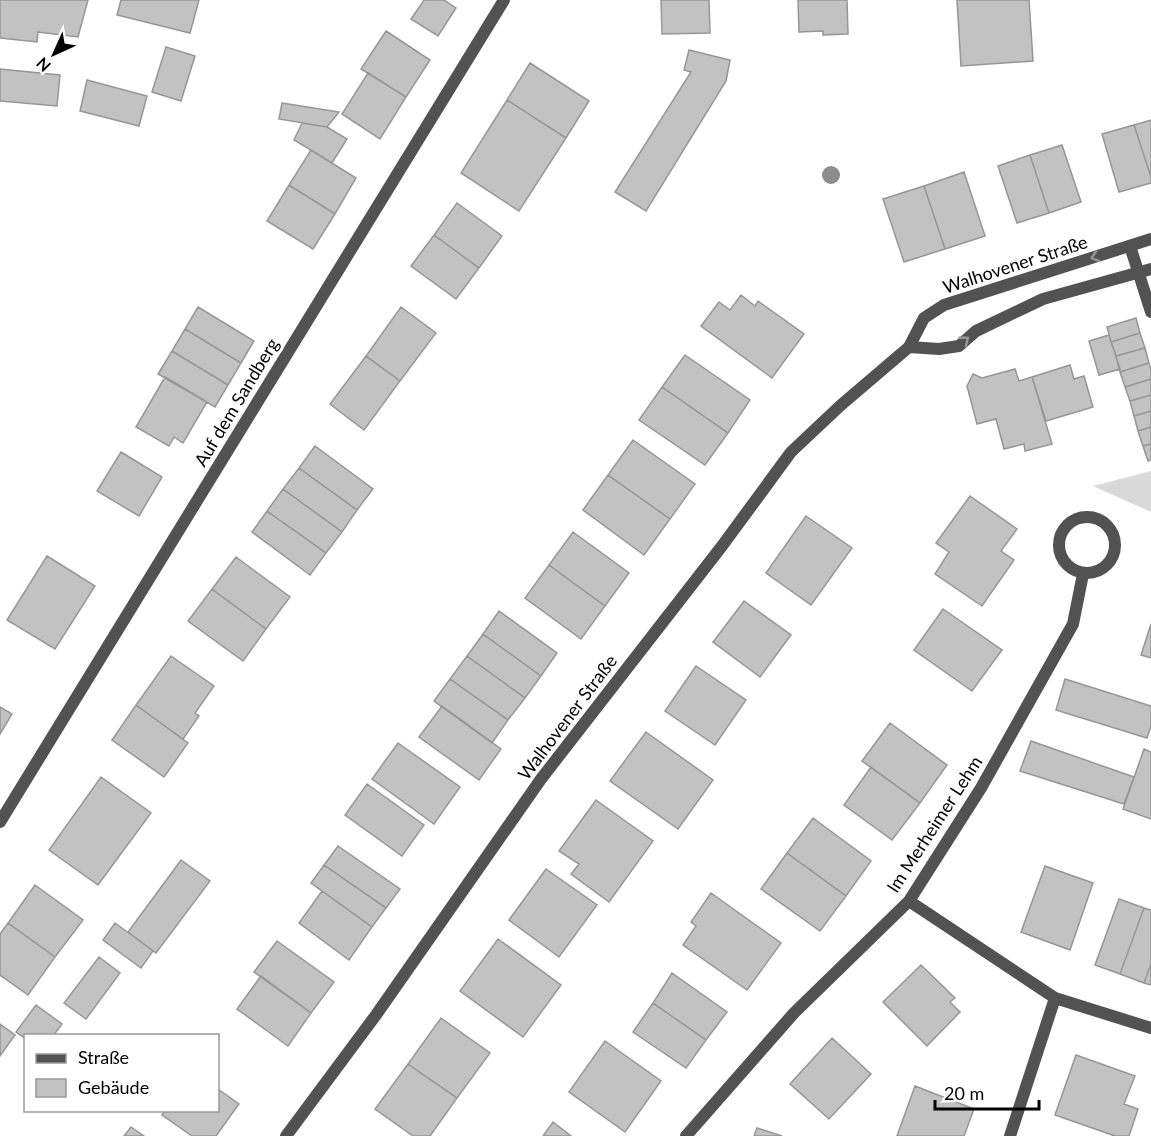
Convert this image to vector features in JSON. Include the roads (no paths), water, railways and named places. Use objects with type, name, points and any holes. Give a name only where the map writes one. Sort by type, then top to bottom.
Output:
[{"type":"street","name":"Auf dem Sandberg","points":[[0,822],[504,0]]},
{"type":"street","name":"Walhovener Straße","points":[[286,1136],[376,1015],[542,779],[722,546],[791,452],[841,405],[909,347],[924,318],[944,305],[1151,239]]},
{"type":"street","points":[[1130,246],[1145,270],[1151,312]]},
{"type":"street","points":[[909,347],[939,349],[959,346],[976,331],[1044,299],[1145,270]]},
{"type":"street","points":[[1094,518],[1109,527],[1115,544],[1114,554],[1102,569],[1083,574],[1066,566],[1058,549],[1059,539],[1062,531],[1076,519],[1094,518]]},
{"type":"street","name":"Im Merheimer Lehm","points":[[686,1136],[794,1013],[909,901],[981,788],[1073,624],[1083,574]]},
{"type":"street","points":[[909,901],[1055,998],[1151,1028]]},
{"type":"street","points":[[1010,1136],[1055,998]]}]
